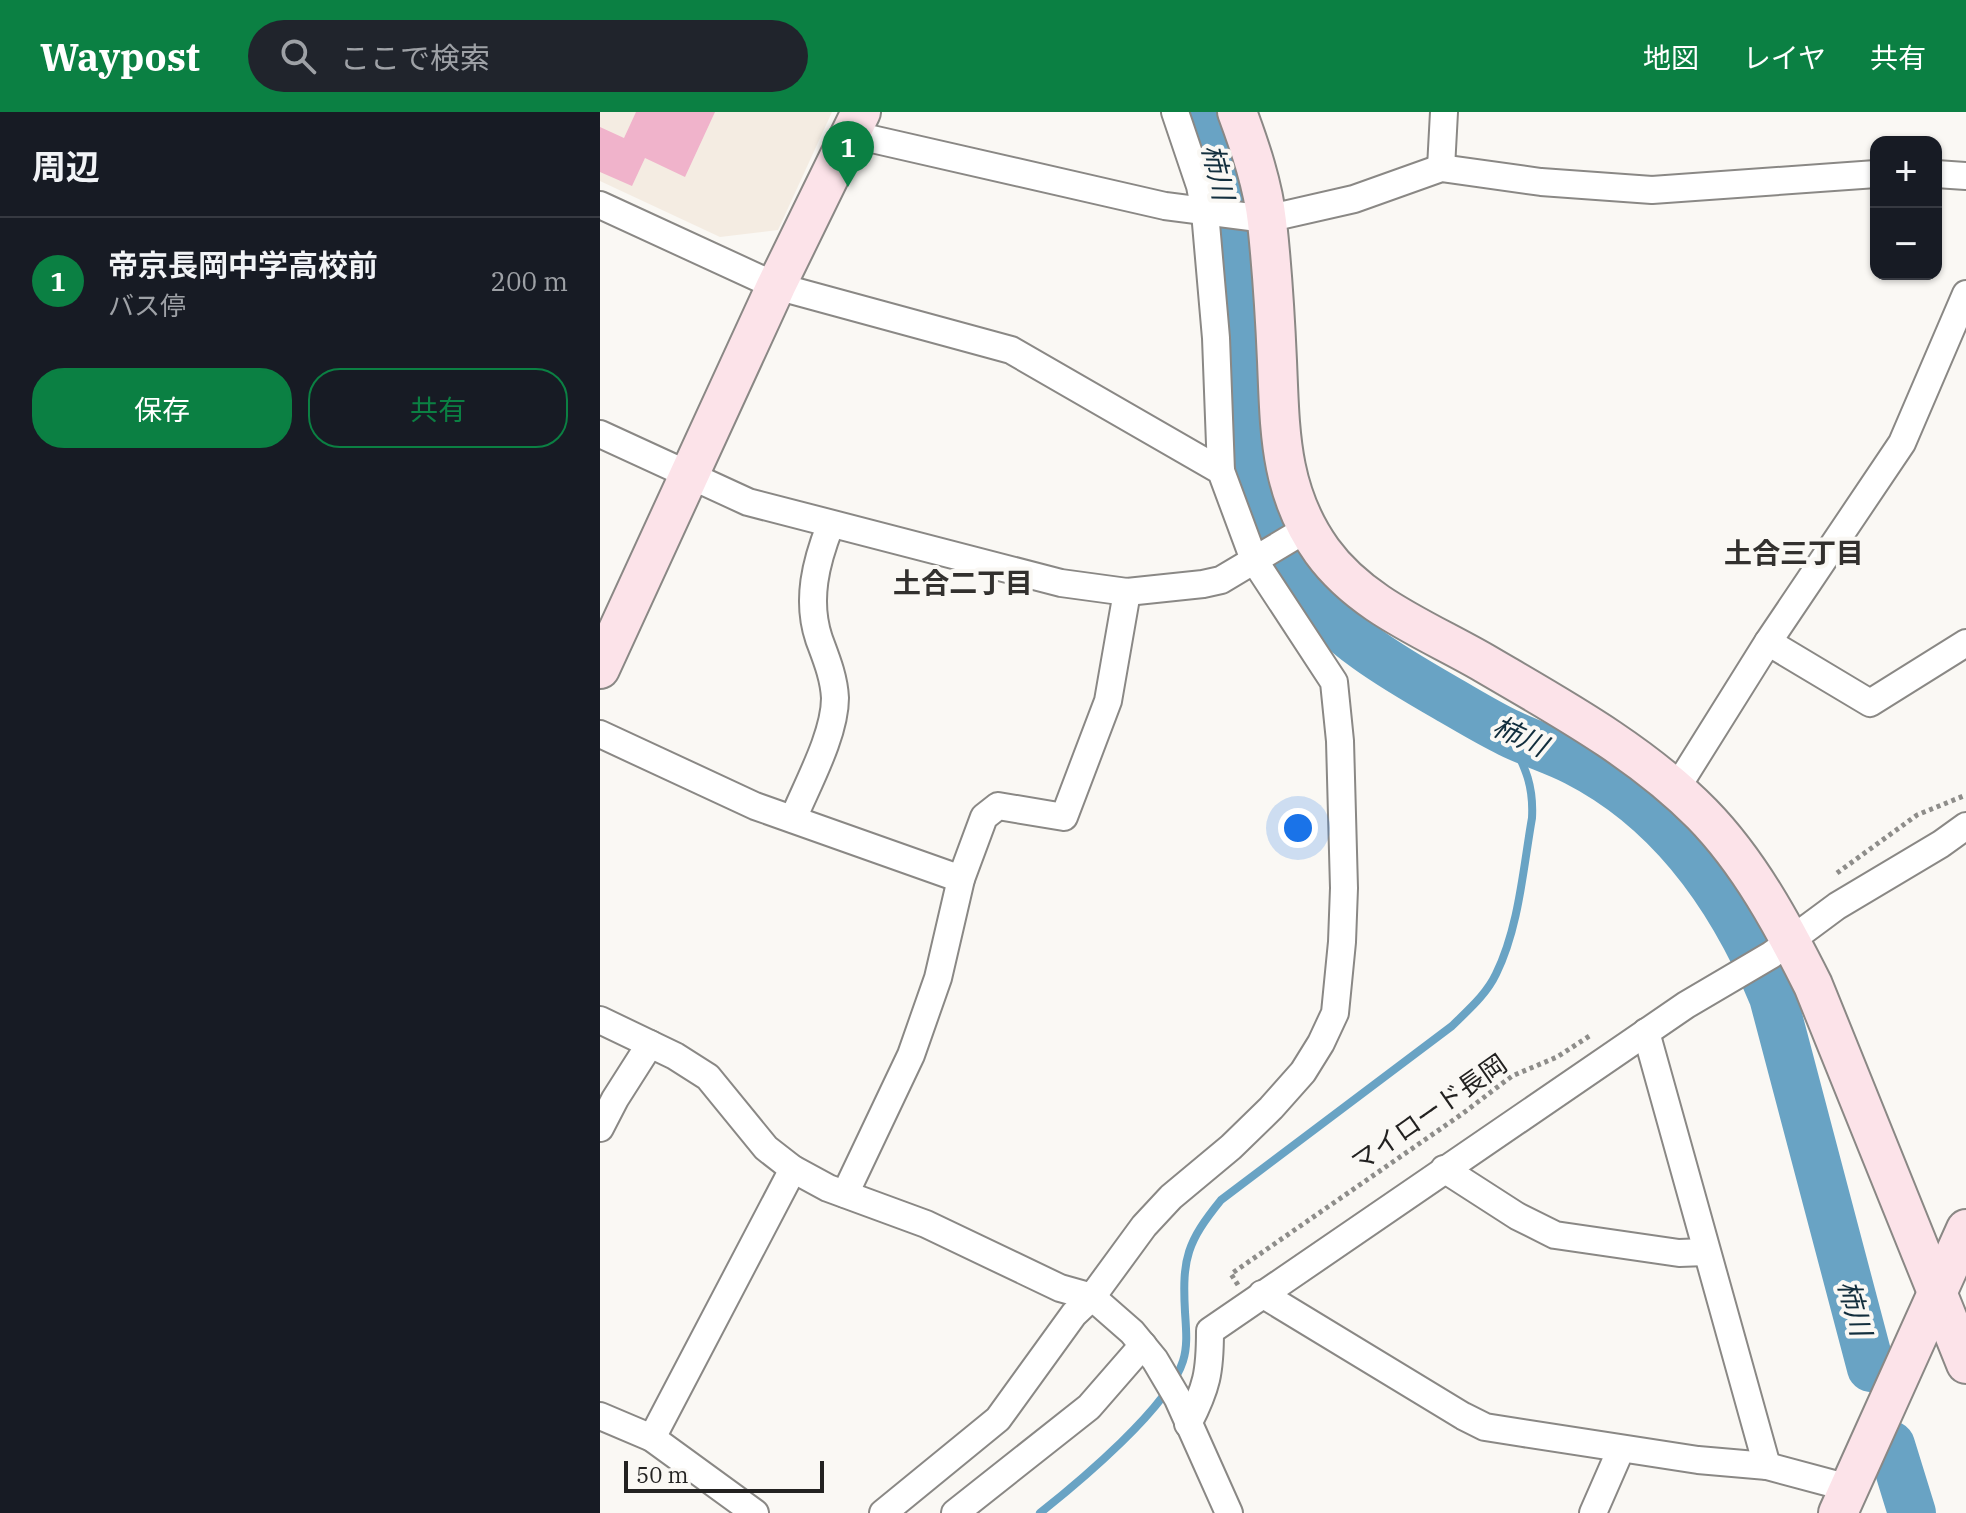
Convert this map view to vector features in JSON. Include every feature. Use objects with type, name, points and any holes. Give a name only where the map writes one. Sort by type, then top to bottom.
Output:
[{"type":"street","points":[[883,1513],[998,1419],[1074,1314],[1092,1297],[1144,1226],[1171,1197],[1231,1147],[1303,1072],[1335,1013],[1344,888],[1340,741],[1334,682],[1258,557],[1221,471],[1216,338],[1205,212],[1200,186],[1175,112]]},
{"type":"street","points":[[1237,112],[1251,148],[1266,219],[1281,451],[1301,534],[1377,604],[1577,719],[1676,789],[1724,838],[1781,948],[1813,985],[1966,1364]]},
{"type":"street","points":[[1441,168],[1444,112]]},
{"type":"street","points":[[600,669],[776,286],[855,123],[1108,194],[1205,212],[1266,219],[1354,199],[1441,168],[1541,182],[1652,190],[1870,174]]},
{"type":"street","points":[[1942,174],[1966,176]]},
{"type":"street","points":[[600,205],[776,286],[1011,350],[1221,471]]},
{"type":"street","points":[[1676,789],[1768,642],[1902,443],[1966,294]]},
{"type":"street","points":[[600,434],[748,502],[830,526],[1061,583],[1127,592],[1221,580],[1301,534]]},
{"type":"street","points":[[793,819],[825,742],[835,698],[829,662],[813,615],[812,600],[818,560],[830,526]]},
{"type":"street","points":[[845,1194],[911,1055],[938,978],[961,879],[984,817],[998,806],[1064,817],[1108,701],[1127,592]]},
{"type":"street","points":[[1768,642],[1870,703],[1966,643]]},
{"type":"street","points":[[600,734],[755,806],[961,879]]},
{"type":"street","points":[[1188,1424],[1204,1393],[1210,1366],[1210,1331],[1646,1032],[1781,948],[1837,906],[1966,826]]},
{"type":"street","points":[[600,1020],[708,1077],[766,1148],[793,1169],[845,1194],[926,1224],[1060,1288],[1092,1297],[1112,1313],[1149,1353],[1178,1399],[1229,1513]]},
{"type":"street","points":[[1646,1032],[1767,1466]]},
{"type":"street","points":[[600,1128],[650,1044]]},
{"type":"street","points":[[652,1438],[793,1169]]},
{"type":"street","points":[[1444,1169],[1517,1216],[1555,1235],[1679,1253],[1706,1252]]},
{"type":"street","points":[[1256,1298],[1485,1427],[1621,1449],[1767,1466],[1843,1501],[1966,1229]]},
{"type":"street","points":[[955,1513],[1089,1407],[1149,1353]]},
{"type":"street","points":[[600,1416],[652,1438],[755,1513]]},
{"type":"street","points":[[1593,1513],[1621,1449]]},
{"type":"path","points":[[1837,906],[1822,884],[1917,815],[1966,795]]},
{"type":"path","name":"マイロード長岡","points":[[1256,1298],[1231,1274],[1512,1076],[1557,1057],[1594,1033]]},
{"type":"shaded area","points":[[600,112],[832,112],[778,230],[720,237],[600,181]]},
{"type":"building","points":[[636,112],[715,112],[685,177],[645,158],[632,186],[600,172],[600,127],[624,138]]},
{"type":"waterway","name":"柿川","points":[[1203,112],[1217,157],[1230,225],[1247,459],[1256,497],[1279,552],[1315,603],[1367,649],[1485,721],[1568,758],[1610,782],[1670,832],[1696,862],[1739,926],[1773,997],[1871,1368]]},
{"type":"waterway","points":[[1040,1513],[1121,1443],[1160,1400],[1174,1379],[1186,1349],[1184,1293],[1189,1252],[1221,1200],[1452,1026],[1492,982],[1504,956],[1515,917],[1532,818],[1529,783],[1508,733]]},
{"type":"waterway","name":"柿川","points":[[1891,1445],[1912,1513]]},
{"type":"place","name":"帝京長岡中学高校前","points":[[848,187]]},
{"type":"district","name":"土合三丁目","points":[[1794,553]]},
{"type":"district","name":"土合二丁目","points":[[963,583]]}]
